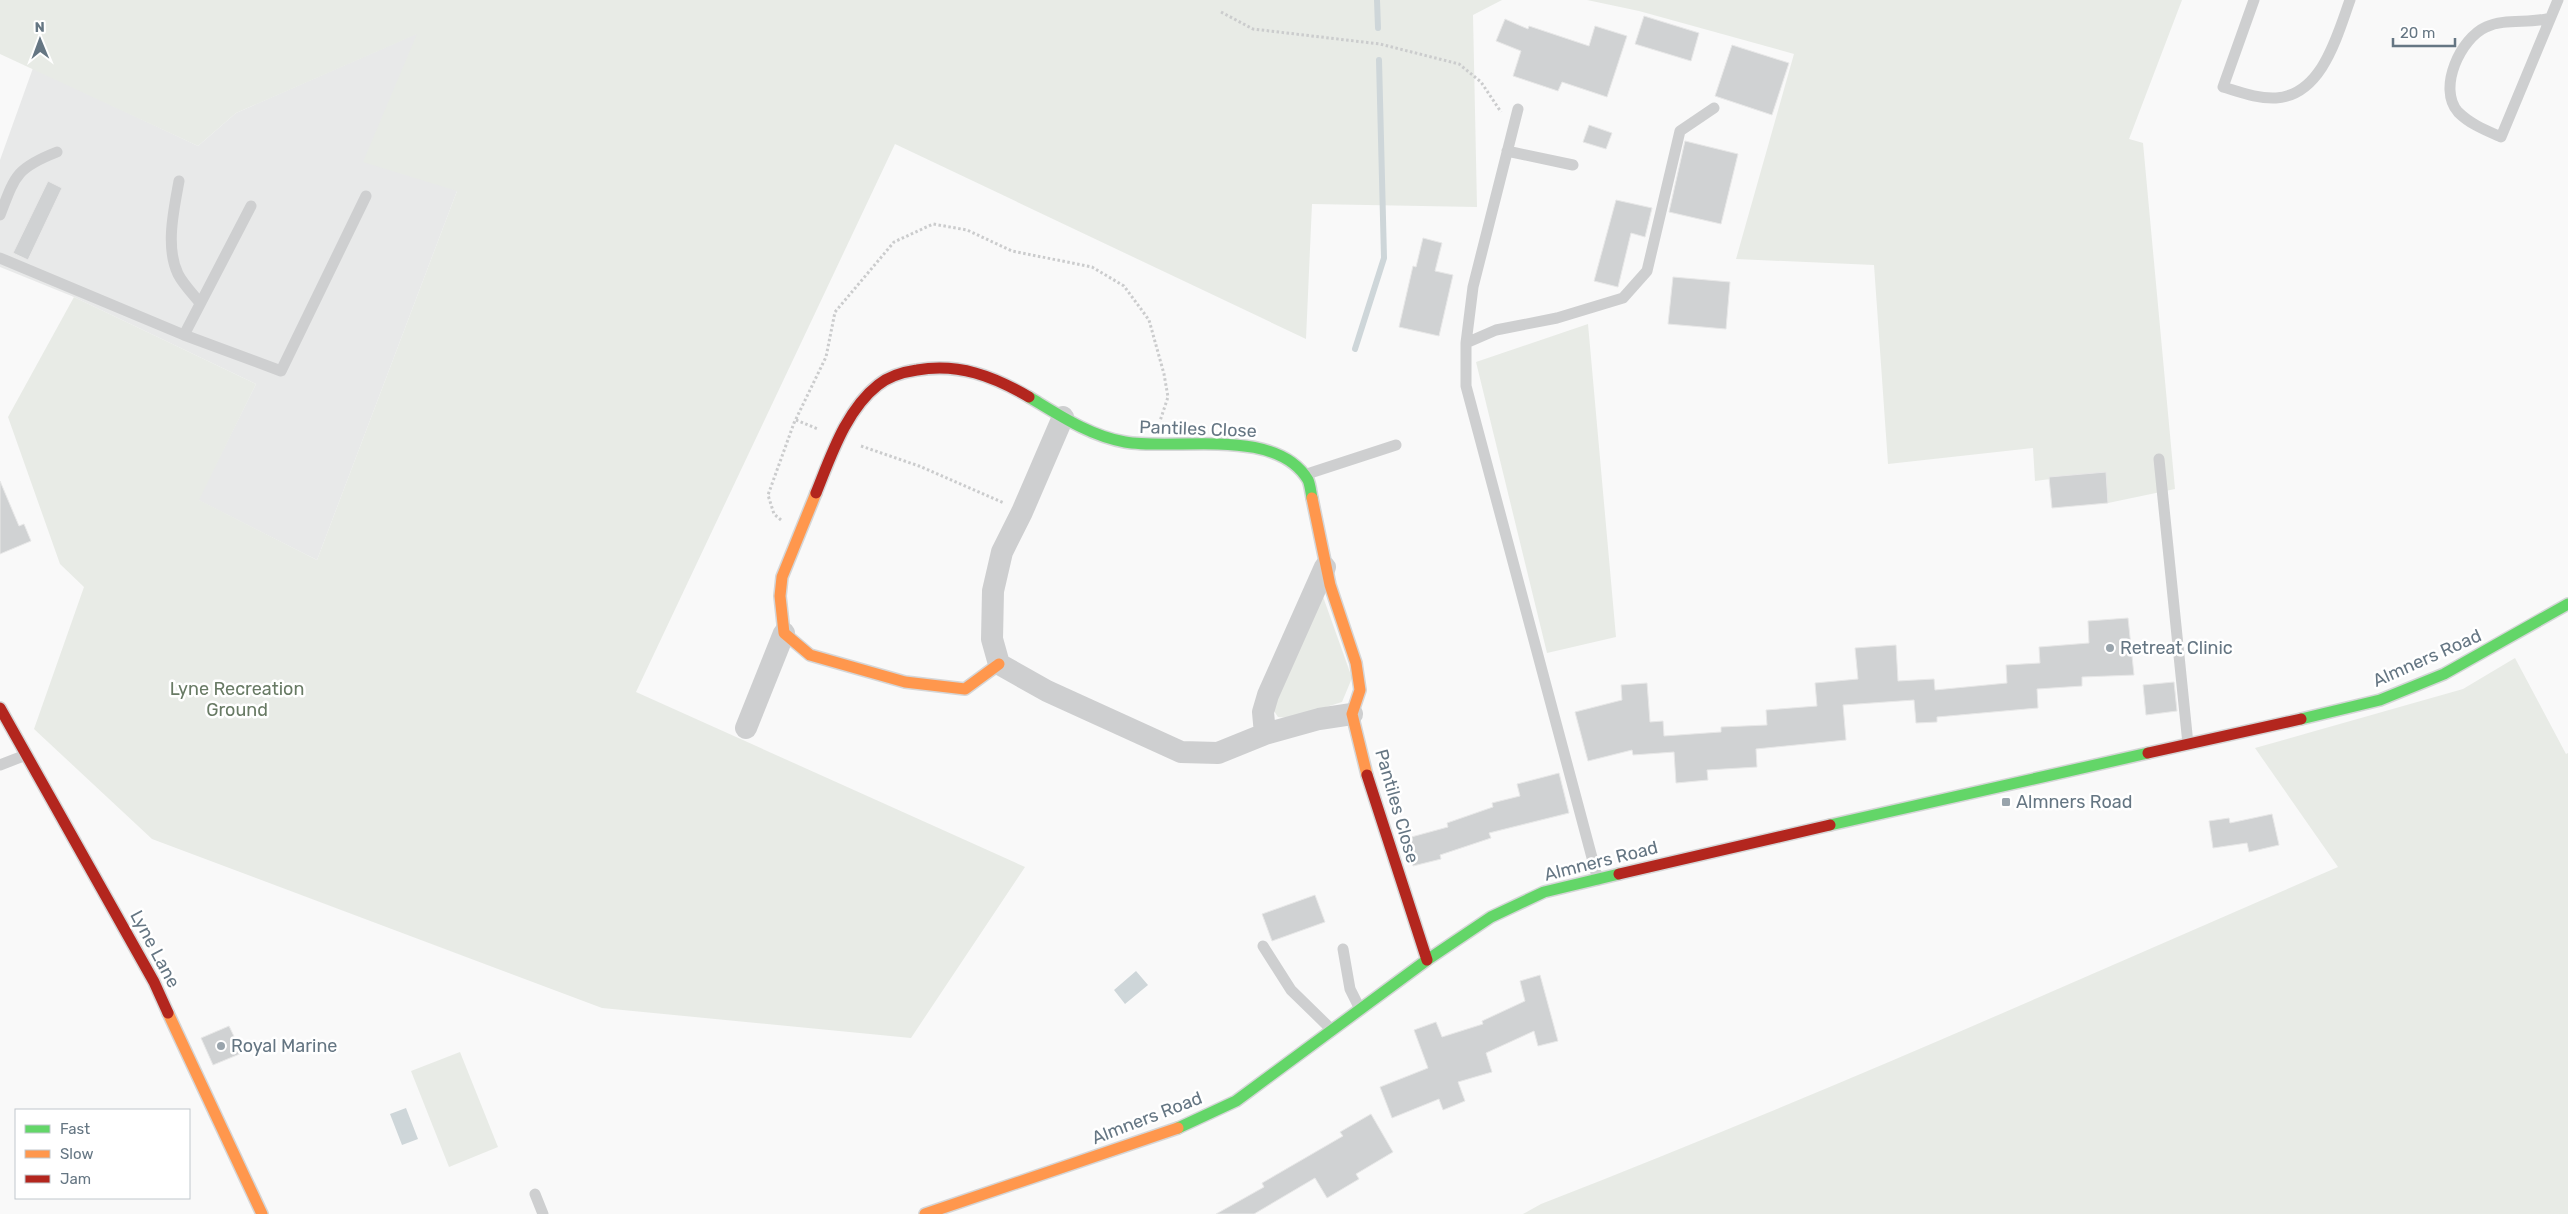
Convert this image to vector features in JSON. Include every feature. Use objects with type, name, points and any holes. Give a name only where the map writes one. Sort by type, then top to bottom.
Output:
[{"type":"street","name":"Pantiles Close","points":[[784,633],[780,584],[830,456],[852,414],[887,378],[907,371],[956,367],[985,375],[1063,417],[1108,438],[1158,446],[1219,443],[1267,449],[1298,466],[1304,475]]},
{"type":"street","points":[[1063,417],[1022,512],[1002,552],[993,592],[992,639],[999,664],[1047,691],[1181,752],[1218,754],[1265,734],[1319,719],[1352,714],[1360,690],[1356,663],[1325,567],[1308,480],[1304,475]]},
{"type":"street","points":[[1265,734],[1263,712],[1268,695],[1325,567]]},
{"type":"street","name":"Almners Road","points":[[924,1214],[1189,1124],[1236,1100],[1426,960],[1490,917],[1544,892],[1900,808],[2306,718],[2405,691],[2488,651],[2568,604]]},
{"type":"street","points":[[746,728],[784,633],[810,655],[905,682],[965,689],[999,664]]},
{"type":"street","name":"Lyne Lane","points":[[0,708],[154,982],[262,1214]]},
{"type":"street","name":"Pantiles Close","points":[[1352,714],[1368,779],[1426,960]]},
{"type":"lane","points":[[2254,0],[2224,87],[2259,97],[2275,98],[2288,97],[2299,92],[2320,70],[2329,54],[2350,0]]},
{"type":"lane","points":[[2550,18],[2539,21],[2487,26],[2469,39],[2455,63],[2450,82],[2456,110],[2467,120],[2501,137],[2558,0]]},
{"type":"lane","points":[[1466,342],[1496,330],[1557,318],[1623,298],[1646,271],[1680,132],[1714,108]]},
{"type":"lane","points":[[1518,109],[1473,287],[1466,342],[1466,386],[1598,880]]},
{"type":"lane","points":[[1507,151],[1573,165]]},
{"type":"lane","points":[[0,215],[19,173],[32,162],[57,152]]},
{"type":"lane","points":[[179,181],[174,207],[172,253],[178,275],[200,302]]},
{"type":"lane","points":[[0,258],[184,335],[281,371],[366,196]]},
{"type":"lane","points":[[184,335],[251,206]]},
{"type":"lane","points":[[1304,475],[1396,445]]},
{"type":"lane","points":[[2159,459],[2188,744]]},
{"type":"lane","points":[[0,765],[26,755]]},
{"type":"lane","points":[[1263,946],[1291,990],[1332,1030]]},
{"type":"lane","points":[[1343,949],[1350,989],[1360,1009]]},
{"type":"lane","points":[[535,1194],[543,1214]]},
{"type":"path","points":[[1221,12],[1253,29],[1380,44],[1459,64],[1481,82],[1513,130]]},
{"type":"path","points":[[802,531],[774,514],[768,495],[794,423],[826,356],[835,312],[894,242],[933,224],[967,230],[1012,251],[1092,267],[1124,286],[1149,320],[1164,374],[1168,397],[1158,427],[1158,446]]},
{"type":"path","points":[[840,439],[919,466],[1022,512]]},
{"type":"shaded area","points":[[418,33],[457,191],[317,560],[198,500],[256,384],[74,297],[0,267],[0,160],[33,68],[198,146],[236,113]]},
{"type":"shaded area","points":[[1136,971],[1148,985],[1125,1004],[1114,990]]},
{"type":"shaded area","points":[[406,1108],[418,1139],[402,1145],[390,1114]]},
{"type":"green space","name":"Lyne Recreation Ground","points":[[0,0],[1502,0],[1473,15],[1477,207],[1312,204],[1306,339],[895,144],[636,692],[1025,867],[911,1038],[602,1008],[152,839],[34,729],[84,587],[60,564],[8,417],[74,297],[256,384],[199,500],[317,560],[457,191],[363,162],[417,34],[236,113],[198,146],[0,54]]},
{"type":"green space","points":[[1587,0],[2182,0],[2129,139],[2143,143],[2175,489],[2108,503],[2105,472],[2035,481],[2033,448],[1888,464],[1874,265],[1736,259],[1794,54],[1639,11]]},
{"type":"green space","points":[[1588,324],[1616,637],[1547,653],[1476,362]]},
{"type":"green space","points":[[1321,591],[1352,678],[1342,702],[1291,718],[1278,717],[1274,711],[1274,704]]},
{"type":"green space","points":[[2515,658],[2566,754],[2568,753],[2568,1214],[1523,1214],[1541,1204],[1842,1082],[2338,867],[2255,748],[2463,689]]},
{"type":"green space","points":[[460,1052],[498,1147],[449,1167],[411,1071]]},
{"type":"building","points":[[1644,16],[1699,33],[1691,61],[1635,44]]},
{"type":"building","points":[[1505,19],[1528,29],[1529,26],[1589,46],[1595,26],[1627,36],[1607,97],[1562,82],[1558,91],[1513,76],[1521,51],[1496,41]]},
{"type":"building","points":[[1732,45],[1789,63],[1772,115],[1715,96]]},
{"type":"building","points":[[1589,125],[1612,133],[1606,149],[1583,142]]},
{"type":"building","points":[[1685,141],[1738,154],[1721,224],[1669,212]]},
{"type":"building","points":[[48,181],[62,188],[28,260],[13,253]]},
{"type":"building","points":[[1616,200],[1652,208],[1645,237],[1631,233],[1618,287],[1594,281]]},
{"type":"building","points":[[1423,238],[1442,243],[1435,271],[1453,275],[1439,336],[1399,327],[1413,266],[1416,267]]},
{"type":"building","points":[[1673,277],[1730,282],[1726,329],[1668,324]]},
{"type":"building","points":[[2106,472],[2108,503],[2052,508],[2049,477]]},
{"type":"building","points":[[0,481],[19,526],[24,524],[31,541],[0,554]]},
{"type":"building","points":[[2128,618],[2134,675],[2082,677],[2082,686],[2037,689],[2038,708],[1937,717],[1937,722],[1916,723],[1914,700],[1843,705],[1846,740],[1756,749],[1757,767],[1707,770],[1708,780],[1676,783],[1674,752],[1633,755],[1632,750],[1588,761],[1575,712],[1622,700],[1621,685],[1647,683],[1650,722],[1663,721],[1664,736],[1721,732],[1721,727],[1767,725],[1766,710],[1817,706],[1815,683],[1858,679],[1855,648],[1896,645],[1898,681],[1934,679],[1935,690],[2007,683],[2006,665],[2040,663],[2039,647],[2089,643],[2088,621]]},
{"type":"building","points":[[2174,682],[2177,711],[2146,715],[2143,685]]},
{"type":"building","points":[[1559,773],[1569,813],[1489,833],[1491,838],[1440,855],[1441,859],[1413,866],[1404,839],[1448,827],[1447,823],[1493,807],[1492,803],[1520,796],[1517,784]]},
{"type":"building","points":[[2272,814],[2279,845],[2249,852],[2247,843],[2213,848],[2209,821],[2229,818],[2230,823]]},
{"type":"building","points":[[1315,895],[1325,922],[1272,941],[1262,914]]},
{"type":"building","points":[[1540,975],[1558,1041],[1538,1046],[1534,1031],[1486,1053],[1492,1072],[1458,1082],[1465,1101],[1443,1110],[1439,1099],[1392,1118],[1380,1087],[1428,1068],[1414,1030],[1436,1022],[1442,1037],[1483,1024],[1482,1021],[1525,1001],[1520,981]]},
{"type":"building","name":"Royal Marine","points":[[229,1026],[242,1053],[213,1065],[201,1038]]},
{"type":"building","points":[[1371,1114],[1393,1152],[1356,1174],[1359,1179],[1327,1198],[1315,1178],[1254,1214],[1216,1214],[1264,1187],[1262,1183],[1343,1136],[1340,1132]]},
{"type":"waterway","points":[[1377,0],[1378,28]]},
{"type":"waterway","points":[[1355,349],[1384,258],[1379,60]]},
{"type":"traffic: fast","points":[[1029,397],[1087,430],[1125,442],[1146,444],[1224,444],[1249,447],[1273,453],[1293,463],[1308,480],[1312,498]]},
{"type":"traffic: fast","points":[[2301,719],[2380,700],[2444,674],[2568,604]]},
{"type":"traffic: fast","points":[[1830,825],[2148,753]]},
{"type":"traffic: fast","points":[[1178,1128],[1236,1101],[1427,960],[1491,917],[1544,892],[1619,874]]},
{"type":"traffic: slow","points":[[816,493],[782,577],[780,596],[784,633],[810,655],[905,682],[965,689],[999,664]]},
{"type":"traffic: slow","points":[[1312,498],[1330,585],[1356,663],[1360,690],[1352,714],[1367,775]]},
{"type":"traffic: slow","points":[[168,1013],[262,1214]]},
{"type":"traffic: slow","points":[[925,1214],[1178,1128]]},
{"type":"traffic: jam","points":[[816,493],[848,420],[867,395],[891,377],[932,368],[961,370],[989,377],[1029,397]]},
{"type":"traffic: jam","points":[[0,708],[154,982],[168,1013]]},
{"type":"traffic: jam","points":[[2148,753],[2301,719]]},
{"type":"traffic: jam","points":[[1367,775],[1427,960]]},
{"type":"traffic: jam","points":[[1619,874],[1830,825]]},
{"type":"place","name":"Retreat Clinic","points":[[2110,648]]},
{"type":"place","name":"Almners Road","points":[[2006,802]]},
{"type":"place","name":"Royal Marine","points":[[221,1046]]}]
